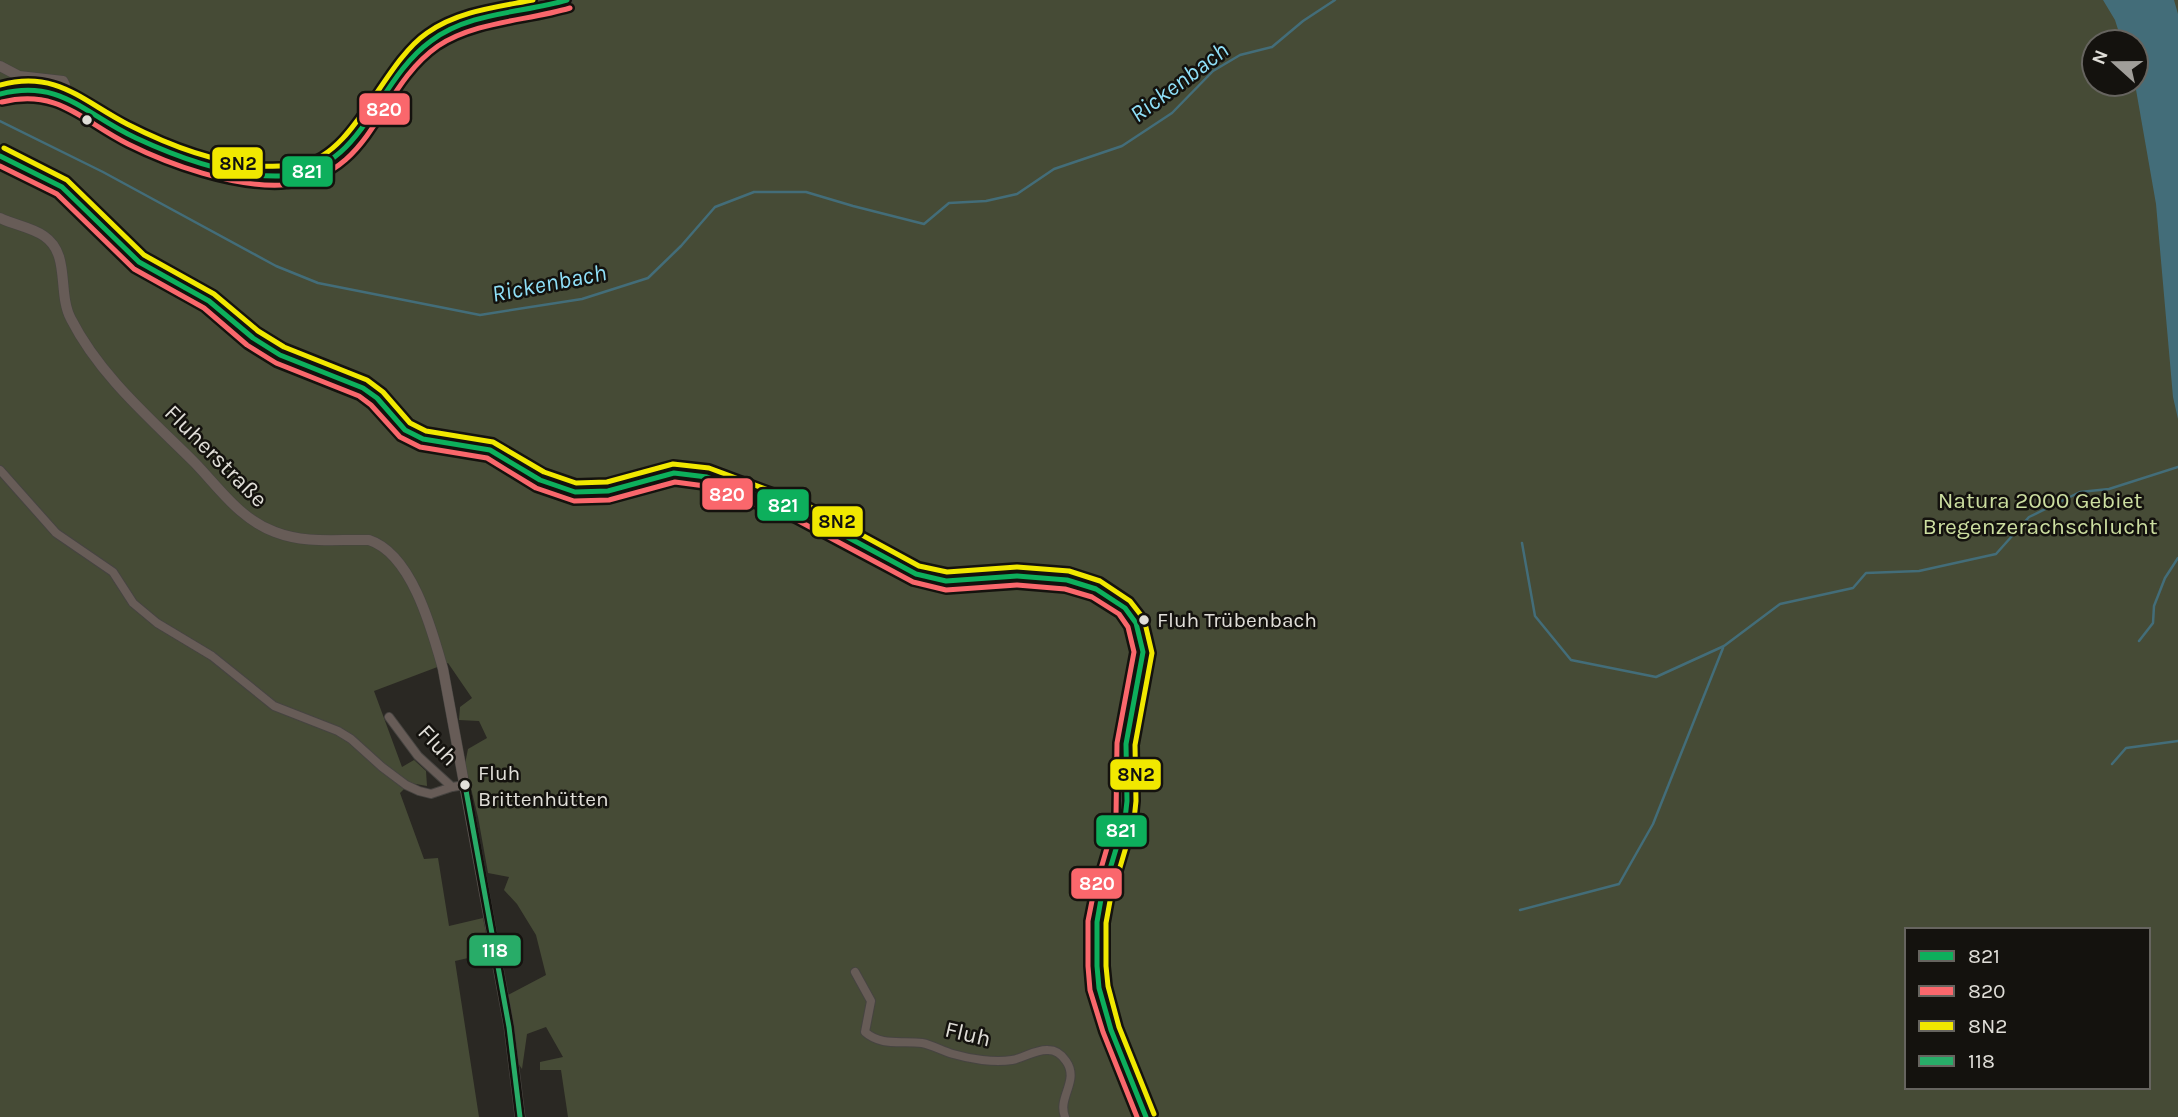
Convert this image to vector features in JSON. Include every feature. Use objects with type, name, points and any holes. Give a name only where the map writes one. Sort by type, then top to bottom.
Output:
[{"type":"main road","points":[[504,15],[567,0]]},
{"type":"main road","points":[[1,94],[30,89],[62,95],[139,139],[212,164],[265,175],[295,175],[313,170],[343,153],[355,140]]},
{"type":"main road","points":[[0,156],[62,187],[139,262],[209,302],[253,338],[280,355],[363,388],[390,412]]},
{"type":"main road","points":[[473,446],[506,457],[540,480],[575,492],[608,491],[674,473],[707,477],[799,512],[901,567],[930,579],[960,581],[1017,576],[1067,580],[1096,589],[1125,608],[1136,623],[1143,652],[1125,744],[1125,819],[1101,899],[1097,922],[1097,965],[1099,988],[1111,1030],[1146,1117]]},
{"type":"street","points":[[0,66],[19,76],[63,81],[65,85],[62,95]]},
{"type":"street","name":"Fluherstraße","points":[[0,218],[32,229],[50,240],[60,257],[65,305],[71,320],[97,359],[117,386],[201,469],[241,513],[255,524],[298,540],[369,540],[379,544],[395,557],[432,628],[443,669],[509,1027],[520,1117]]},
{"type":"street","points":[[0,470],[56,533],[113,572],[133,603],[157,623],[212,656],[274,706],[345,735],[406,785],[419,791],[431,794],[452,787]]},
{"type":"street","name":"Fluh","points":[[389,717],[418,756],[452,787],[465,785]]},
{"type":"street","name":"Fluh","points":[[855,972],[871,1001],[866,1032],[874,1040],[920,1043],[956,1055],[995,1060],[1012,1060],[1041,1050],[1056,1052],[1063,1057],[1072,1071],[1071,1083],[1063,1100],[1062,1110],[1065,1117]]},
{"type":"green space","name":"Natura 2000 Gebiet Bregenzerachschlucht","points":[[0,0],[2178,0],[2178,1117],[568,1117],[561,1070],[540,1070],[540,1062],[563,1057],[546,1027],[527,1034],[522,1069],[516,1060],[508,995],[546,975],[536,935],[517,904],[504,890],[509,877],[488,873],[465,764],[468,749],[487,738],[479,721],[459,720],[460,707],[472,698],[448,663],[374,691],[402,767],[414,760],[426,771],[427,786],[410,783],[400,793],[424,859],[438,858],[449,926],[483,918],[490,953],[455,961],[479,1117],[0,1117]]},
{"type":"water","points":[[2103,0],[2174,0],[2178,14],[2178,419],[2173,397],[2156,204],[2137,98],[2150,98],[2150,28],[2118,28]]},
{"type":"waterway","name":"Rickenbach","points":[[0,121],[103,172],[276,266],[318,283],[480,315],[582,299],[648,278],[715,207],[754,192],[806,192],[924,224],[949,203],[986,201],[1017,194],[1054,169],[1122,146],[1172,113],[1213,71],[1240,55],[1272,47],[1303,21],[1335,0]]},
{"type":"waterway","points":[[1522,543],[1535,616],[1571,660],[1656,677],[1724,646],[1780,604],[1853,588],[1866,573],[1919,571],[1996,554],[2029,517],[2080,492],[2109,489],[2178,467]]},
{"type":"waterway","points":[[2139,641],[2153,623],[2154,606],[2165,578],[2178,558]]},
{"type":"waterway","points":[[1520,910],[1619,884],[1653,824],[1723,648]]},
{"type":"waterway","points":[[2112,764],[2126,748],[2178,741]]},
{"type":"tunnel","points":[[355,140],[384,93],[413,57],[450,31],[504,15]]},
{"type":"tunnel","points":[[390,412],[409,430],[427,440],[473,446]]},
{"type":"transit line","name":"8N2","points":[[0,85],[20,81],[53,84],[147,134],[211,157],[257,166],[301,164],[320,157],[337,144],[353,127],[396,65],[427,33],[465,15],[533,0]]},
{"type":"transit line","name":"821","points":[[0,94],[21,90],[56,95],[72,101],[118,129],[187,159],[224,170],[279,176],[308,171],[330,160],[365,124],[411,59],[446,31],[497,14],[567,0]]},
{"type":"transit line","name":"820","points":[[2,102],[39,99],[54,103],[128,144],[182,167],[243,182],[281,185],[312,179],[336,167],[355,150],[371,130],[417,64],[438,46],[485,26],[570,8]]},
{"type":"transit line","name":"8N2","points":[[4,148],[67,180],[144,255],[214,294],[258,331],[284,347],[367,380],[383,392],[410,423],[426,431],[493,442],[544,472],[576,483],[607,482],[673,464],[709,468],[803,503],[919,566],[947,572],[1017,567],[1069,571],[1100,581],[1130,601],[1144,619],[1152,653],[1135,745],[1134,820],[1110,901],[1106,923],[1106,966],[1108,986],[1119,1027],[1154,1114]]},
{"type":"transit line","name":"821","points":[[0,156],[62,187],[139,262],[209,301],[253,338],[280,355],[363,388],[377,398],[405,430],[423,439],[490,450],[540,480],[575,492],[608,491],[674,473],[707,477],[799,511],[916,574],[946,581],[1017,576],[1067,580],[1096,589],[1125,608],[1136,623],[1143,652],[1126,744],[1125,819],[1101,899],[1097,922],[1097,966],[1099,988],[1111,1030],[1146,1117]]},
{"type":"transit line","name":"820","points":[[0,166],[57,194],[134,269],[204,308],[247,345],[276,363],[359,396],[371,405],[400,437],[420,447],[487,458],[536,488],[574,501],[609,500],[675,482],[705,486],[795,519],[913,582],[946,590],[1017,585],[1065,589],[1092,597],[1119,614],[1128,627],[1134,652],[1117,743],[1116,817],[1088,921],[1088,966],[1090,990],[1103,1032],[1137,1117]]},
{"type":"transit line","name":"118","points":[[465,785],[509,1027],[520,1117]]},
{"type":"place","name":"Fluh Trübenbach","points":[[1144,620]]},
{"type":"place","name":"Fluh Brittenhütten","points":[[465,785]]}]
